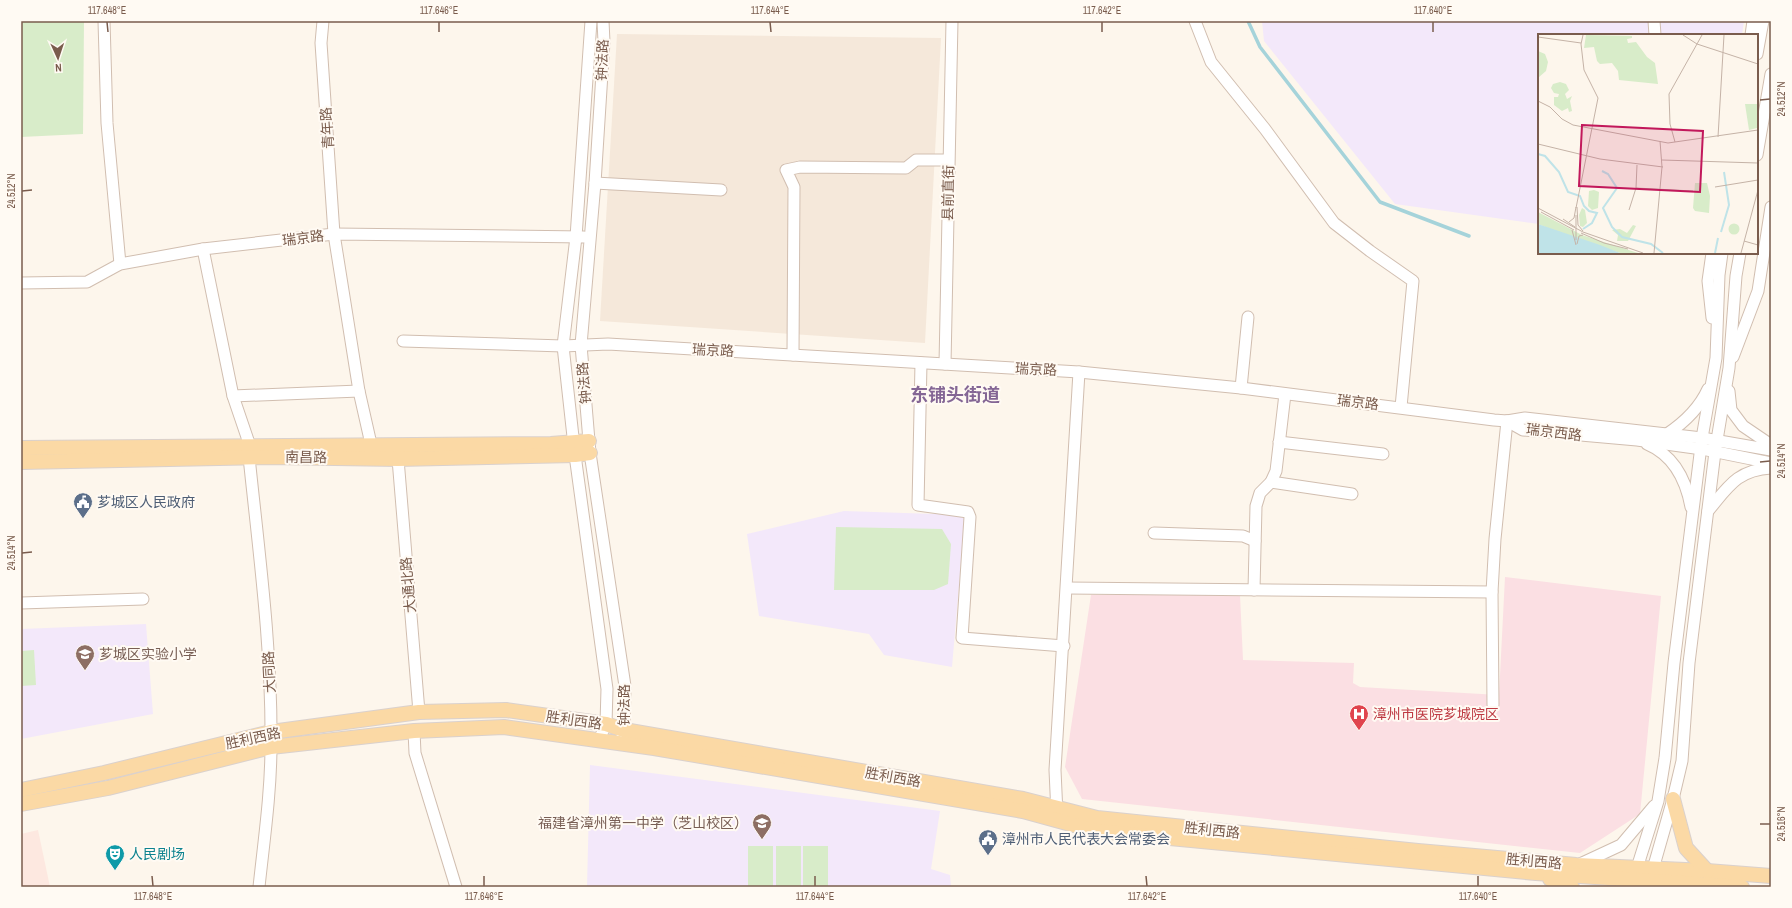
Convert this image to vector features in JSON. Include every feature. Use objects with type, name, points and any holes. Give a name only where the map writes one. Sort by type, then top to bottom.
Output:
[{"type":"main road","name":"南昌路","points":[[21,462],[250,452],[371,444],[574,449]]},
{"type":"main road","name":"南昌路","points":[[21,448],[250,452],[398,459],[590,447]]},
{"type":"main road","name":"胜利西路","points":[[21,790],[104,773],[271,732],[419,712],[506,710],[606,724],[622,737]]},
{"type":"main road","name":"胜利西路","points":[[21,804],[108,788],[271,747],[414,731],[504,727],[599,740],[622,737],[1023,799],[1057,813],[1097,818],[1418,851],[1576,865],[1633,878],[1650,879],[1707,871],[1771,876]]},
{"type":"main road","points":[[1673,799],[1686,848],[1707,871]]},
{"type":"main road","points":[[1057,813],[1096,831],[1536,873],[1633,878]]},
{"type":"main road","points":[[1536,873],[1572,887]]},
{"type":"main road","points":[[1650,879],[1694,886],[1742,887]]},
{"type":"street","points":[[104,21],[107,123],[120,264]]},
{"type":"street","name":"青年路","points":[[323,21],[322,43],[334,234],[359,391],[371,444]]},
{"type":"street","name":"钟法路","points":[[591,21],[576,237],[563,346],[574,449],[607,688],[606,724],[599,740]]},
{"type":"street","name":"钟法路","points":[[603,21],[604,42],[595,183],[580,346],[590,447],[625,686],[622,737]]},
{"type":"street","name":"县前直街","points":[[945,364],[952,21]]},
{"type":"street","points":[[1195,21],[1211,62],[1265,129],[1334,222],[1370,251],[1413,281],[1401,407]]},
{"type":"street","points":[[1654,21],[1655,34]]},
{"type":"street","points":[[1751,34],[1753,21]]},
{"type":"street","points":[[1758,48],[1763,21]]},
{"type":"street","points":[[1758,149],[1771,74]]},
{"type":"street","points":[[794,355],[794,187],[786,170],[800,167],[906,168],[916,160],[948,160]]},
{"type":"street","points":[[595,183],[721,190]]},
{"type":"street","points":[[1771,207],[1758,291],[1728,373],[1731,410],[1743,426],[1771,445]]},
{"type":"street","name":"瑞京路","points":[[21,283],[87,282],[120,264],[203,249],[334,234],[590,237]]},
{"type":"street","name":"大同路","points":[[203,249],[233,396],[250,452],[267,641],[271,747],[259,887]]},
{"type":"street","points":[[1712,254],[1708,281],[1716,358]]},
{"type":"street","points":[[1633,878],[1658,801],[1665,758],[1674,663],[1702,443],[1716,358],[1719,275],[1722,254]]},
{"type":"street","points":[[1650,879],[1673,799],[1682,761],[1689,663],[1715,452],[1728,373],[1736,276],[1740,254]]},
{"type":"street","points":[[1240,388],[1248,317]]},
{"type":"street","name":"瑞京路","points":[[402,341],[563,346],[608,344],[1080,372],[1240,388],[1507,421]]},
{"type":"street","points":[[921,363],[918,504],[968,512],[970,517],[962,638],[1064,646]]},
{"type":"street","points":[[1057,813],[1055,770],[1064,646],[1080,372]]},
{"type":"street","points":[[1667,434],[1685,422],[1703,399],[1713,378]]},
{"type":"street","points":[[233,396],[359,391]]},
{"type":"street","points":[[1254,590],[1256,506],[1260,493],[1271,482],[1276,471],[1285,394]]},
{"type":"street","name":"瑞京西路","points":[[1507,421],[1525,418],[1667,434],[1702,443],[1715,452],[1771,463]]},
{"type":"street","points":[[1493,706],[1492,592],[1495,539],[1507,421]]},
{"type":"street","name":"瑞京西路","points":[[1507,421],[1523,430],[1637,440],[1702,443],[1717,440],[1771,450]]},
{"type":"street","points":[[1637,440],[1658,449],[1676,468],[1688,491],[1693,515]]},
{"type":"street","points":[[1280,442],[1382,454]]},
{"type":"street","name":"大通北路","points":[[398,459],[419,712]]},
{"type":"street","points":[[1708,511],[1738,477],[1758,469],[1771,468]]},
{"type":"street","points":[[1271,482],[1352,494]]},
{"type":"street","points":[[1154,533],[1243,536],[1256,541]]},
{"type":"street","points":[[1067,588],[1492,592]]},
{"type":"street","points":[[21,602],[143,599]]},
{"type":"street","points":[[414,731],[415,754],[456,887]]},
{"type":"street","points":[[1576,865],[1621,845],[1658,801]]},
{"type":"shaded area","points":[[1262,21],[1744,21],[1742,34],[1538,34],[1538,224],[1395,204],[1264,41]]},
{"type":"shaded area","points":[[617,34],[941,38],[925,343],[600,321]]},
{"type":"shaded area","points":[[844,511],[965,515],[952,667],[884,655],[869,634],[759,616],[747,534]]},
{"type":"shaded area","name":"漳州市医院芗城院区","points":[[1505,577],[1661,596],[1640,814],[1580,853],[1082,799],[1065,767],[1091,595],[1240,595],[1243,660],[1354,663],[1353,683],[1360,687],[1499,695]]},
{"type":"shaded area","name":"芗城区实验小学","points":[[146,624],[153,714],[21,739],[21,629]]},
{"type":"shaded area","name":"福建省漳州第一中学（芝山校区）","points":[[590,765],[940,811],[931,869],[950,875],[951,887],[587,887]]},
{"type":"shaded area","points":[[38,830],[50,887],[21,887],[21,834]]},
{"type":"green space","points":[[21,21],[84,21],[83,134],[21,137]]},
{"type":"green space","points":[[836,527],[942,529],[951,544],[948,584],[934,590],[834,590]]},
{"type":"green space","points":[[34,650],[36,685],[21,686],[21,651]]},
{"type":"green space","points":[[748,846],[773,846],[773,887],[748,887]]},
{"type":"green space","points":[[776,846],[801,846],[801,887],[776,887]]},
{"type":"green space","points":[[803,846],[828,846],[828,887],[803,887]]},
{"type":"waterway","points":[[1248,21],[1260,47],[1380,202],[1469,236]]},
{"type":"place","name":"芗城区人民政府","points":[[83,519]]},
{"type":"place","name":"芗城区实验小学","points":[[85,671]]},
{"type":"place","name":"漳州市医院芗城院区","points":[[1359,731]]},
{"type":"place","name":"福建省漳州第一中学（芝山校区）","points":[[762,840]]},
{"type":"place","name":"漳州市人民代表大会常委会","points":[[988,856]]},
{"type":"place","name":"人民剧场","points":[[115,871]]},
{"type":"district","name":"东铺头街道","points":[[955,394]]}]
